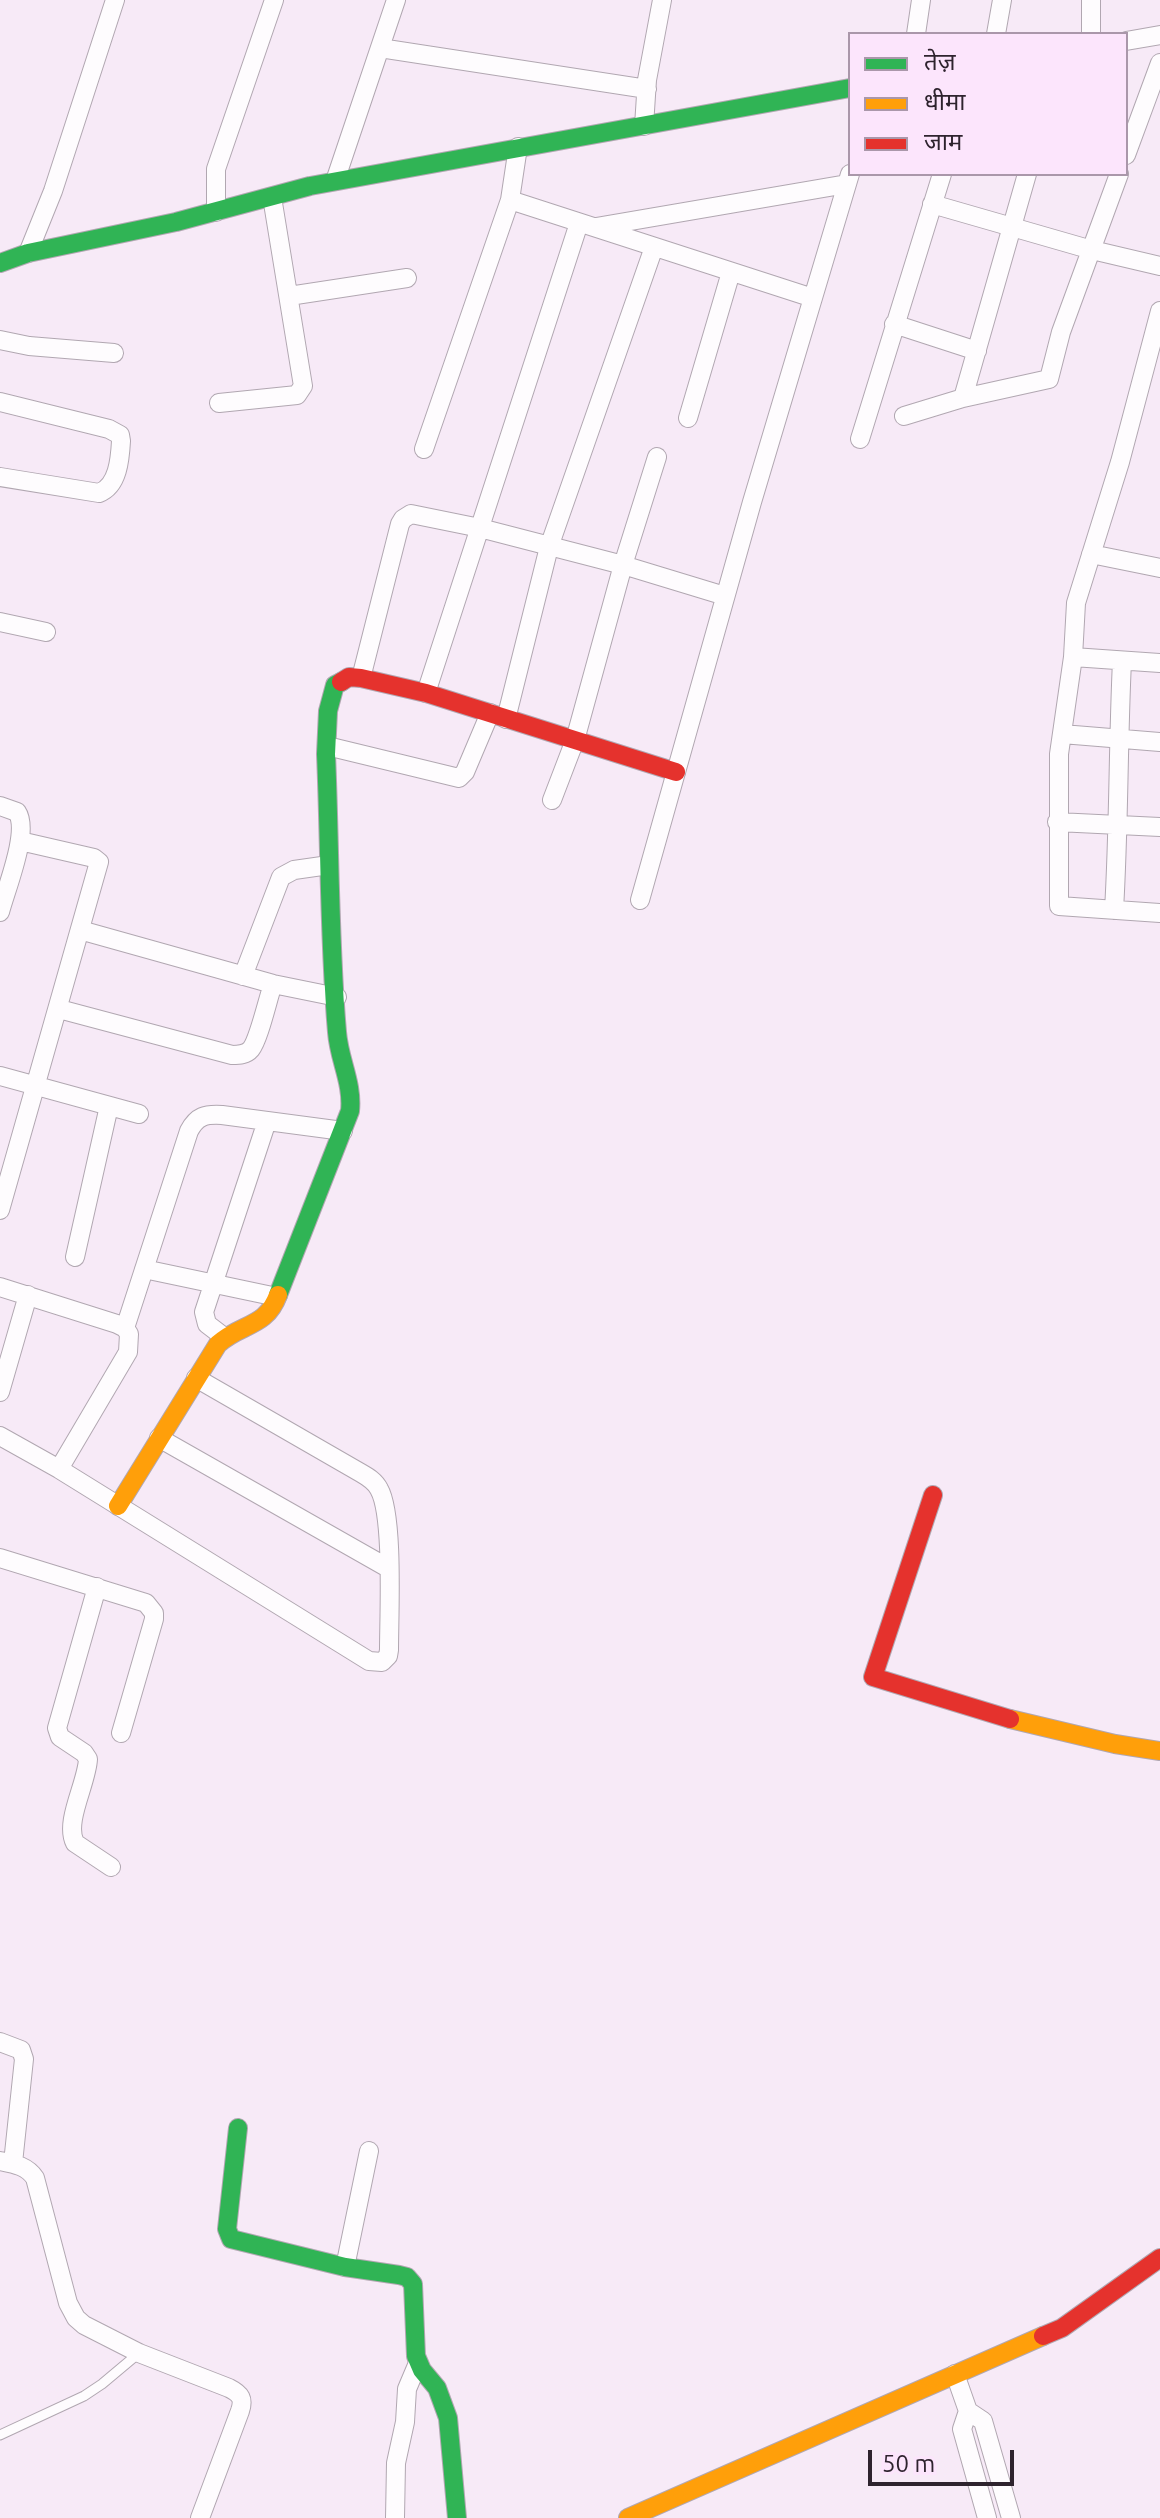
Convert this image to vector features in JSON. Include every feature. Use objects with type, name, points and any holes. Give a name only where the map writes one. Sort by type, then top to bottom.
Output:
[{"type":"street","points":[[28,253],[53,191],[115,0]]},
{"type":"street","points":[[216,212],[216,169],[274,0]]},
{"type":"street","points":[[335,181],[396,0]]},
{"type":"street","points":[[644,126],[662,0]]},
{"type":"street","points":[[916,32],[921,0]]},
{"type":"street","points":[[996,32],[1002,0]]},
{"type":"street","points":[[1091,0],[1091,32]]},
{"type":"street","points":[[1128,41],[1160,35]]},
{"type":"street","points":[[380,48],[647,89]]},
{"type":"street","points":[[1128,150],[1160,63]]},
{"type":"street","points":[[0,263],[28,253],[216,212],[335,181],[848,88]]},
{"type":"street","points":[[424,449],[510,200],[518,147]]},
{"type":"street","points":[[860,439],[941,176]]},
{"type":"street","points":[[963,398],[1026,176]]},
{"type":"street","points":[[904,416],[963,398],[1049,379],[1061,332],[1118,176]]},
{"type":"street","points":[[586,225],[848,179],[725,596],[640,900]]},
{"type":"street","points":[[219,403],[288,397],[301,392],[303,378],[272,197]]},
{"type":"street","points":[[510,200],[813,298]]},
{"type":"street","points":[[932,204],[1092,250],[1160,266]]},
{"type":"street","points":[[426,693],[586,225]]},
{"type":"street","points":[[327,746],[459,778],[465,772],[498,716],[549,547],[654,247]]},
{"type":"street","points":[[688,418],[731,272]]},
{"type":"street","points":[[289,296],[407,278]]},
{"type":"street","points":[[1160,311],[1153,367],[1076,603],[1073,657],[1059,754],[1057,822],[1059,906],[1160,913]]},
{"type":"street","points":[[894,324],[977,351]]},
{"type":"street","points":[[0,340],[29,346],[114,353]]},
{"type":"street","points":[[0,402],[109,429],[120,435],[121,441],[113,481],[110,487],[99,493],[0,477]]},
{"type":"street","points":[[552,800],[575,740],[623,565],[657,457]]},
{"type":"street","points":[[361,678],[403,519],[411,514],[480,528],[623,565],[725,596]]},
{"type":"street","points":[[1091,554],[1160,568]]},
{"type":"street","points":[[0,622],[46,632]]},
{"type":"street","points":[[1073,657],[1160,663]]},
{"type":"street","points":[[1114,910],[1122,661]]},
{"type":"street","points":[[118,1506],[224,1337],[267,1317],[343,1131],[353,1099],[337,1037],[329,865],[327,746],[329,707],[335,685],[349,677],[361,678],[426,693],[676,772]]},
{"type":"street","points":[[1062,734],[1160,742]]},
{"type":"street","points":[[0,806],[13,809],[22,822],[20,841],[0,912]]},
{"type":"street","points":[[1057,822],[1160,827]]},
{"type":"street","points":[[0,1210],[99,865],[97,860],[20,841]]},
{"type":"street","points":[[243,976],[281,877],[294,870],[329,865]]},
{"type":"street","points":[[80,930],[273,984],[337,997]]},
{"type":"street","points":[[59,1009],[240,1055],[247,1053],[254,1042],[273,984]]},
{"type":"street","points":[[0,1076],[139,1114]]},
{"type":"street","points":[[75,1257],[109,1106]]},
{"type":"street","points":[[59,1469],[128,1352],[130,1339],[125,1328],[195,1120],[211,1114],[343,1131]]},
{"type":"street","points":[[224,1337],[207,1324],[204,1317],[267,1121]]},
{"type":"street","points":[[144,1269],[277,1297]]},
{"type":"street","points":[[0,1287],[125,1328]]},
{"type":"street","points":[[0,1392],[28,1295]]},
{"type":"street","points":[[0,1436],[374,1662],[385,1659],[389,1650],[388,1523],[380,1490],[373,1480],[196,1378]]},
{"type":"street","points":[[159,1438],[388,1568]]},
{"type":"street","points":[[933,1495],[873,1677],[1033,1726],[1160,1751]]},
{"type":"street","points":[[0,1558],[146,1603],[154,1613],[121,1733]]},
{"type":"street","points":[[97,1587],[57,1728],[60,1737],[88,1759],[72,1823],[72,1838],[111,1867]]},
{"type":"street","points":[[0,2042],[21,2050],[24,2059],[6,2162],[30,2171],[39,2187],[71,2311],[84,2325],[139,2353],[229,2388],[241,2396],[240,2411],[200,2518]]},
{"type":"street","points":[[238,2128],[227,2229],[231,2239],[411,2280],[418,2363],[437,2388],[448,2418],[457,2518]]},
{"type":"street","points":[[345,2267],[369,2151]]},
{"type":"street","points":[[628,2518],[1062,2328],[1160,2258]]},
{"type":"street","points":[[395,2518],[396,2463],[405,2422],[407,2389],[418,2363]]},
{"type":"street","points":[[955,2374],[968,2411],[983,2421],[1011,2518]]},
{"type":"street","points":[[968,2411],[962,2429],[987,2518]]},
{"type":"lane","points":[[0,2435],[84,2396],[139,2353]]},
{"type":"traffic: fast","points":[[0,263],[28,253],[176,222],[310,186],[848,88]]},
{"type":"traffic: fast","points":[[278,1295],[350,1111],[350,1091],[338,1042],[334,997],[326,754],[328,711],[335,685],[341,682]]},
{"type":"traffic: fast","points":[[238,2128],[227,2229],[231,2239],[345,2267],[399,2275],[407,2277],[413,2284],[416,2356],[422,2370],[437,2388],[448,2418],[457,2518]]},
{"type":"traffic: slow","points":[[118,1506],[218,1344],[267,1314],[278,1295]]},
{"type":"traffic: slow","points":[[1010,1719],[1115,1744],[1160,1751]]},
{"type":"traffic: slow","points":[[628,2518],[1043,2336]]},
{"type":"traffic: jam","points":[[341,682],[349,677],[361,678],[426,693],[676,772]]},
{"type":"traffic: jam","points":[[933,1495],[873,1677],[1010,1719]]},
{"type":"traffic: jam","points":[[1043,2336],[1062,2328],[1160,2258]]}]
